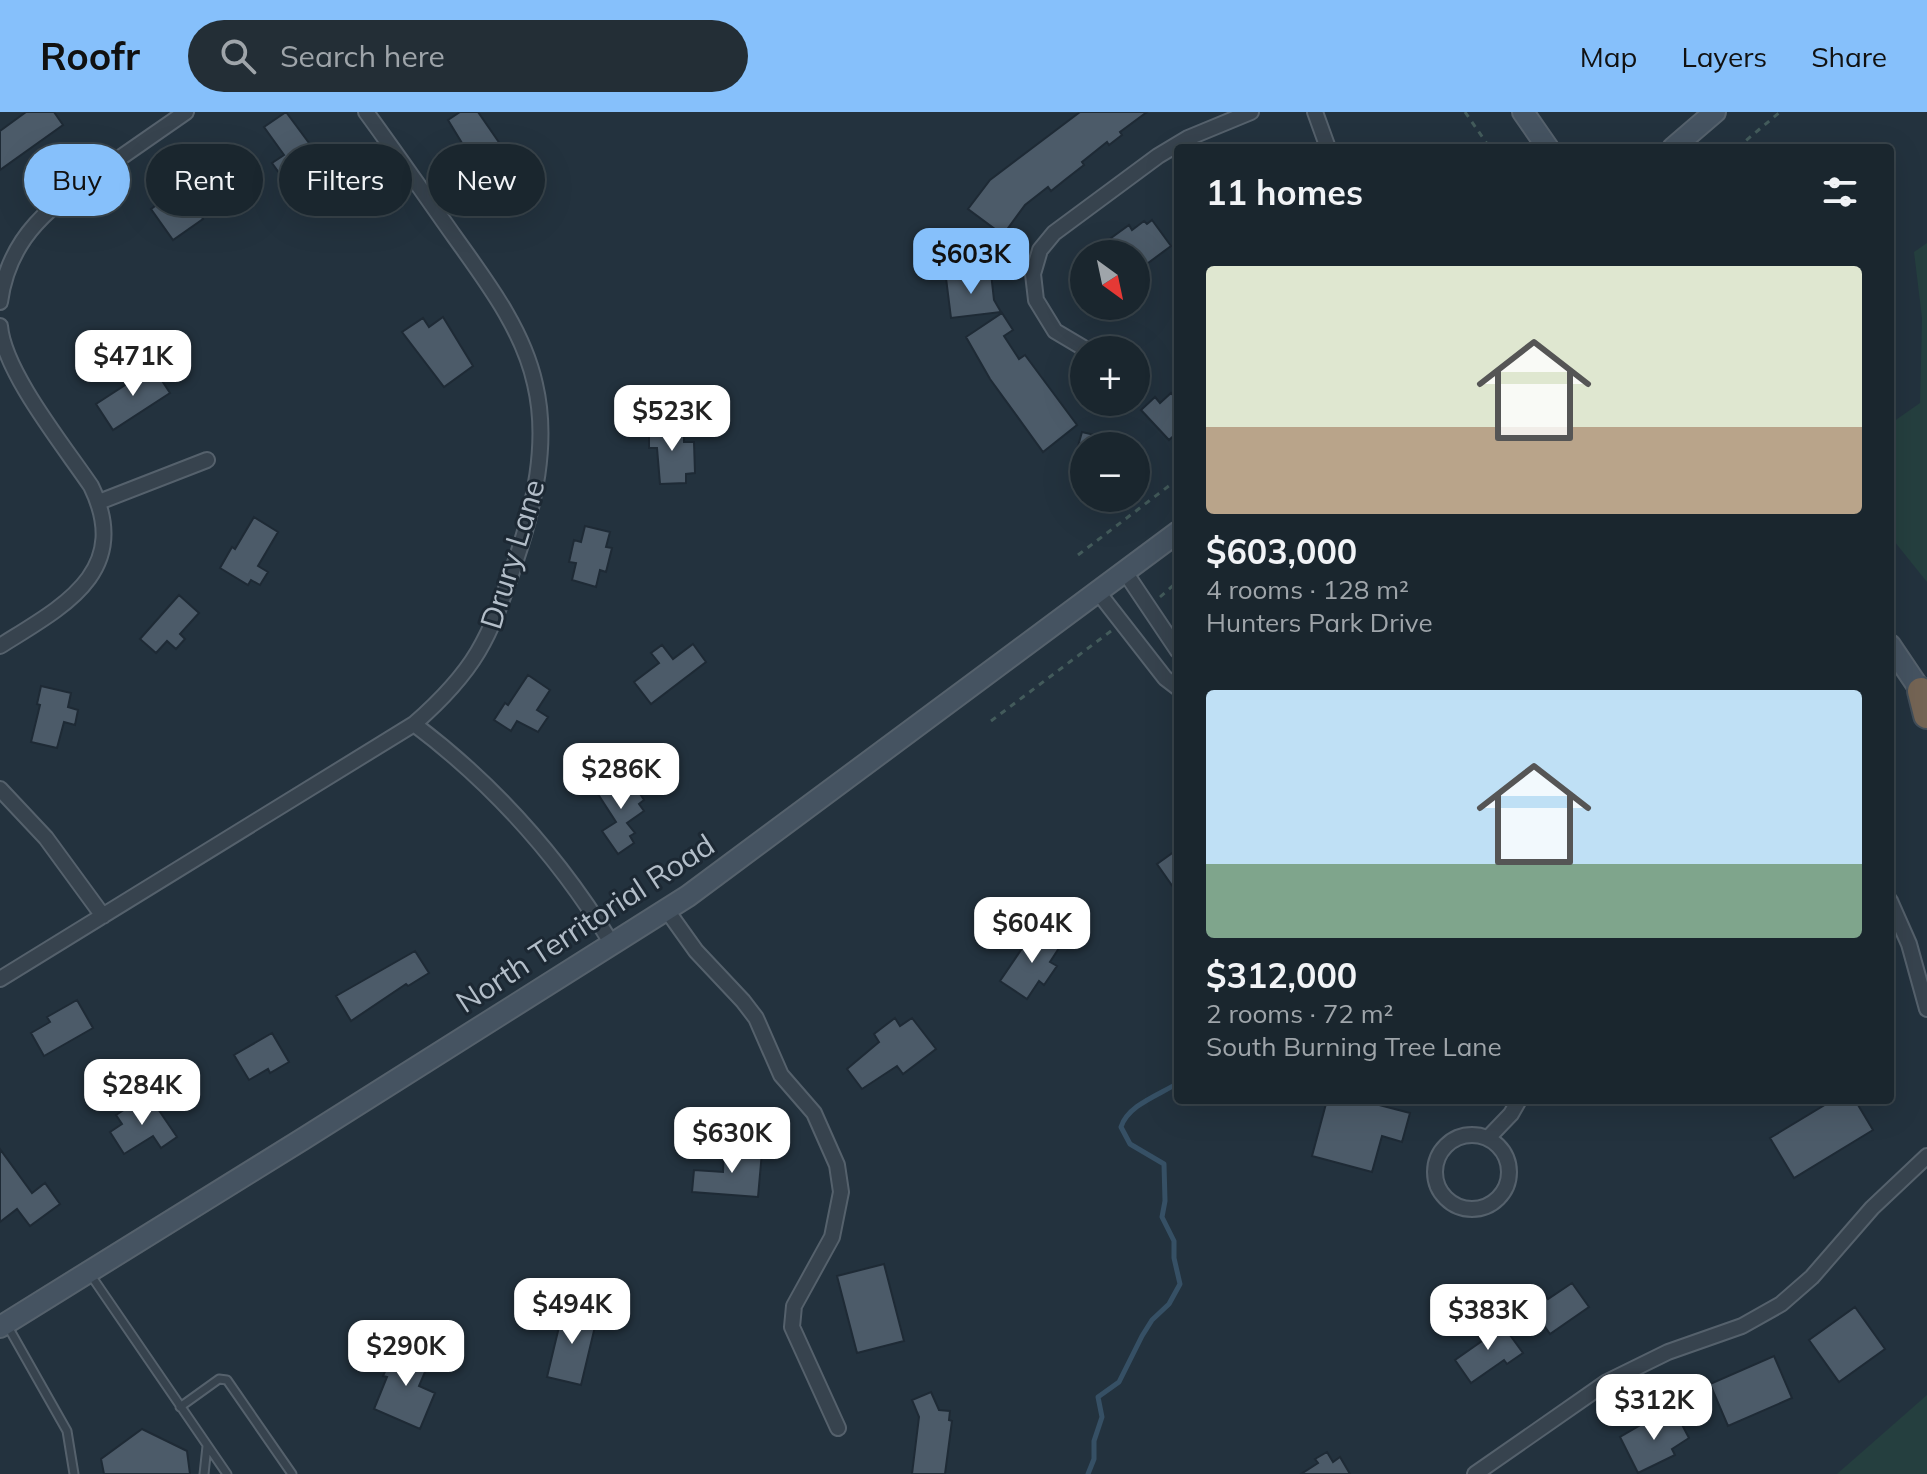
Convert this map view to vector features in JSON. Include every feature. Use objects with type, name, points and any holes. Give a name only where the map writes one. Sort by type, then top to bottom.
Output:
[{"type":"main road","points":[[1523,112],[1545,144]]},
{"type":"main road","points":[[1678,144],[1715,112]]},
{"type":"main road","name":"North Territorial Road","points":[[2,1322],[88,1272],[721,873],[1174,535]]},
{"type":"main road","points":[[1894,652],[1925,702]]},
{"type":"street","points":[[0,302],[2,287],[18,247],[46,212],[186,112]]},
{"type":"street","name":"Drury Lane","points":[[0,979],[414,724],[472,664],[497,616],[520,549],[538,476],[539,405],[531,366],[512,324],[473,262],[366,112]]},
{"type":"street","points":[[1178,144],[1251,112]]},
{"type":"street","points":[[1315,112],[1327,144]]},
{"type":"street","points":[[1070,340],[1055,331],[1036,300],[1033,274],[1040,250],[1054,233],[1174,146]]},
{"type":"street","points":[[0,326],[6,353],[17,375],[99,502],[103,539],[91,576],[78,594],[0,646]]},
{"type":"street","points":[[99,502],[207,460]]},
{"type":"street","points":[[1125,572],[1174,645]]},
{"type":"street","points":[[1098,592],[1165,678],[1174,685]]},
{"type":"street","points":[[414,724],[469,768],[526,825],[570,880],[612,944]]},
{"type":"street","points":[[0,789],[46,838],[103,916]]},
{"type":"street","points":[[666,909],[696,951],[756,1018],[781,1075],[814,1113],[837,1165],[841,1192],[832,1237],[794,1306],[792,1327],[838,1428]]},
{"type":"street","points":[[1894,910],[1909,944],[1927,1009]]},
{"type":"street","points":[[1488,1138],[1517,1104]]},
{"type":"street","points":[[1472,1134],[1488,1138],[1504,1152],[1509,1163],[1507,1186],[1491,1204],[1480,1209],[1457,1206],[1439,1189],[1435,1177],[1441,1152],[1460,1137],[1472,1134]]},
{"type":"street","points":[[1475,1474],[1607,1382],[1668,1352],[1742,1326],[1781,1304],[1812,1277],[1872,1208],[1927,1156]]},
{"type":"lane","points":[[88,1272],[227,1474]]},
{"type":"lane","points":[[2,1322],[67,1431],[74,1474]]},
{"type":"lane","points":[[180,1407],[219,1379],[227,1380],[292,1474]]},
{"type":"lane","points":[[204,1474],[207,1446]]},
{"type":"path","points":[[1465,112],[1487,144]]},
{"type":"path","points":[[1742,144],[1780,112]]},
{"type":"path","points":[[1078,555],[1174,482]]},
{"type":"path","points":[[1149,607],[1174,585]]},
{"type":"path","points":[[991,721],[1092,643],[1123,624]]},
{"type":"green space","points":[[1927,243],[1927,582],[1894,541],[1894,421],[1920,403],[1922,318],[1914,252]]},
{"type":"green space","points":[[1927,1395],[1927,1474],[1837,1474]]},
{"type":"building","points":[[26,112],[54,112],[63,125],[36,144],[24,144],[24,153],[0,170],[0,131]]},
{"type":"building","points":[[286,112],[310,144],[279,144],[279,148],[264,127]]},
{"type":"building","points":[[460,112],[478,112],[500,144],[463,144],[448,120]]},
{"type":"building","points":[[1080,112],[1147,112],[1120,132],[1122,135],[1109,145],[1107,142],[1082,162],[1084,165],[1051,191],[1048,187],[1025,205],[1003,235],[968,209],[990,180]]},
{"type":"building","points":[[279,158],[279,173],[272,163]]},
{"type":"building","points":[[156,216],[201,216],[203,219],[173,240]]},
{"type":"building","points":[[1152,220],[1171,246],[1150,262],[1150,240],[1108,240],[1129,225],[1132,230],[1144,221],[1147,224]]},
{"type":"building","points":[[991,273],[994,300],[1001,312],[951,318],[946,278]]},
{"type":"building","points":[[1002,313],[1013,330],[1004,336],[1019,359],[1025,355],[1077,425],[1043,452],[990,379],[966,337]]},
{"type":"building","points":[[443,317],[473,366],[444,387],[402,332],[423,318],[429,327]]},
{"type":"building","points":[[153,367],[170,393],[113,430],[96,404]]},
{"type":"building","points":[[1171,393],[1174,396],[1174,436],[1169,440],[1147,416],[1150,416],[1150,402],[1155,397],[1160,403]]},
{"type":"building","points":[[684,425],[684,442],[694,442],[695,473],[686,474],[686,483],[660,484],[657,448],[649,448],[649,426]]},
{"type":"building","points":[[254,517],[278,532],[258,566],[268,572],[260,585],[251,580],[248,585],[220,568]]},
{"type":"building","points":[[585,526],[610,532],[606,547],[612,548],[606,572],[600,570],[596,587],[572,580],[576,563],[569,562],[574,540],[581,542]]},
{"type":"building","points":[[179,595],[199,613],[180,634],[185,639],[176,649],[167,641],[156,653],[140,639]]},
{"type":"building","points":[[693,644],[706,662],[651,704],[634,682],[659,663],[651,653],[662,645],[673,659]]},
{"type":"building","points":[[528,675],[550,690],[537,710],[548,717],[538,732],[517,721],[511,731],[494,720]]},
{"type":"building","points":[[41,686],[71,693],[68,707],[78,710],[75,725],[64,722],[57,748],[31,742]]},
{"type":"building","points":[[621,774],[633,792],[637,789],[644,800],[639,804],[644,811],[627,823],[635,833],[630,836],[634,843],[618,854],[602,831],[616,822],[596,791]]},
{"type":"building","points":[[1174,852],[1174,888],[1157,864]]},
{"type":"building","points":[[1039,930],[1061,945],[1050,962],[1057,966],[1044,985],[1039,981],[1027,999],[1000,981]]},
{"type":"building","points":[[415,951],[429,973],[408,986],[406,984],[351,1021],[336,996]]},
{"type":"building","points":[[77,1000],[93,1028],[44,1056],[31,1033],[50,1022],[47,1017]]},
{"type":"building","points":[[895,1018],[900,1026],[912,1018],[936,1049],[903,1074],[897,1066],[862,1089],[847,1069],[879,1042],[874,1034]]},
{"type":"building","points":[[272,1033],[289,1062],[249,1080],[234,1055]]},
{"type":"building","points":[[144,1097],[151,1109],[156,1106],[177,1137],[161,1148],[153,1136],[124,1154],[110,1132],[122,1124],[116,1115]]},
{"type":"building","points":[[1326,1104],[1375,1104],[1410,1113],[1402,1142],[1382,1136],[1372,1172],[1312,1156]]},
{"type":"building","points":[[1826,1104],[1857,1104],[1873,1130],[1794,1178],[1770,1138]]},
{"type":"building","points":[[0,1149],[32,1193],[45,1183],[60,1204],[30,1226],[17,1209],[0,1222]]},
{"type":"building","points":[[724,1149],[762,1152],[758,1197],[692,1192],[694,1170],[723,1172]]},
{"type":"building","points":[[884,1264],[904,1341],[857,1353],[837,1276]]},
{"type":"building","points":[[1572,1283],[1589,1307],[1550,1334],[1531,1302],[1544,1293],[1548,1299]]},
{"type":"building","points":[[564,1306],[598,1314],[581,1385],[547,1377]]},
{"type":"building","points":[[1855,1307],[1885,1349],[1839,1382],[1809,1340]]},
{"type":"building","points":[[1493,1319],[1503,1334],[1507,1331],[1523,1353],[1507,1364],[1504,1360],[1471,1383],[1455,1360],[1482,1341],[1475,1331]]},
{"type":"building","points":[[397,1344],[431,1358],[419,1386],[435,1393],[420,1429],[374,1409],[387,1377],[383,1376]]},
{"type":"building","points":[[1774,1356],[1792,1398],[1728,1426],[1710,1384]]},
{"type":"building","points":[[931,1392],[939,1410],[950,1411],[949,1420],[952,1421],[945,1474],[912,1474],[919,1417],[912,1400]]},
{"type":"building","points":[[1663,1412],[1669,1424],[1679,1419],[1689,1438],[1672,1449],[1675,1455],[1638,1473],[1620,1437]]},
{"type":"building","points":[[142,1429],[187,1451],[190,1474],[104,1474],[101,1459]]},
{"type":"building","points":[[1327,1452],[1333,1462],[1340,1457],[1350,1474],[1301,1474],[1318,1463],[1315,1459]]},
{"type":"waterway","points":[[1088,1474],[1102,1417],[1098,1397],[1119,1382],[1142,1336],[1152,1320],[1169,1304],[1180,1284],[1174,1241],[1162,1217],[1164,1164],[1130,1144],[1121,1127],[1137,1107],[1174,1085]]}]
